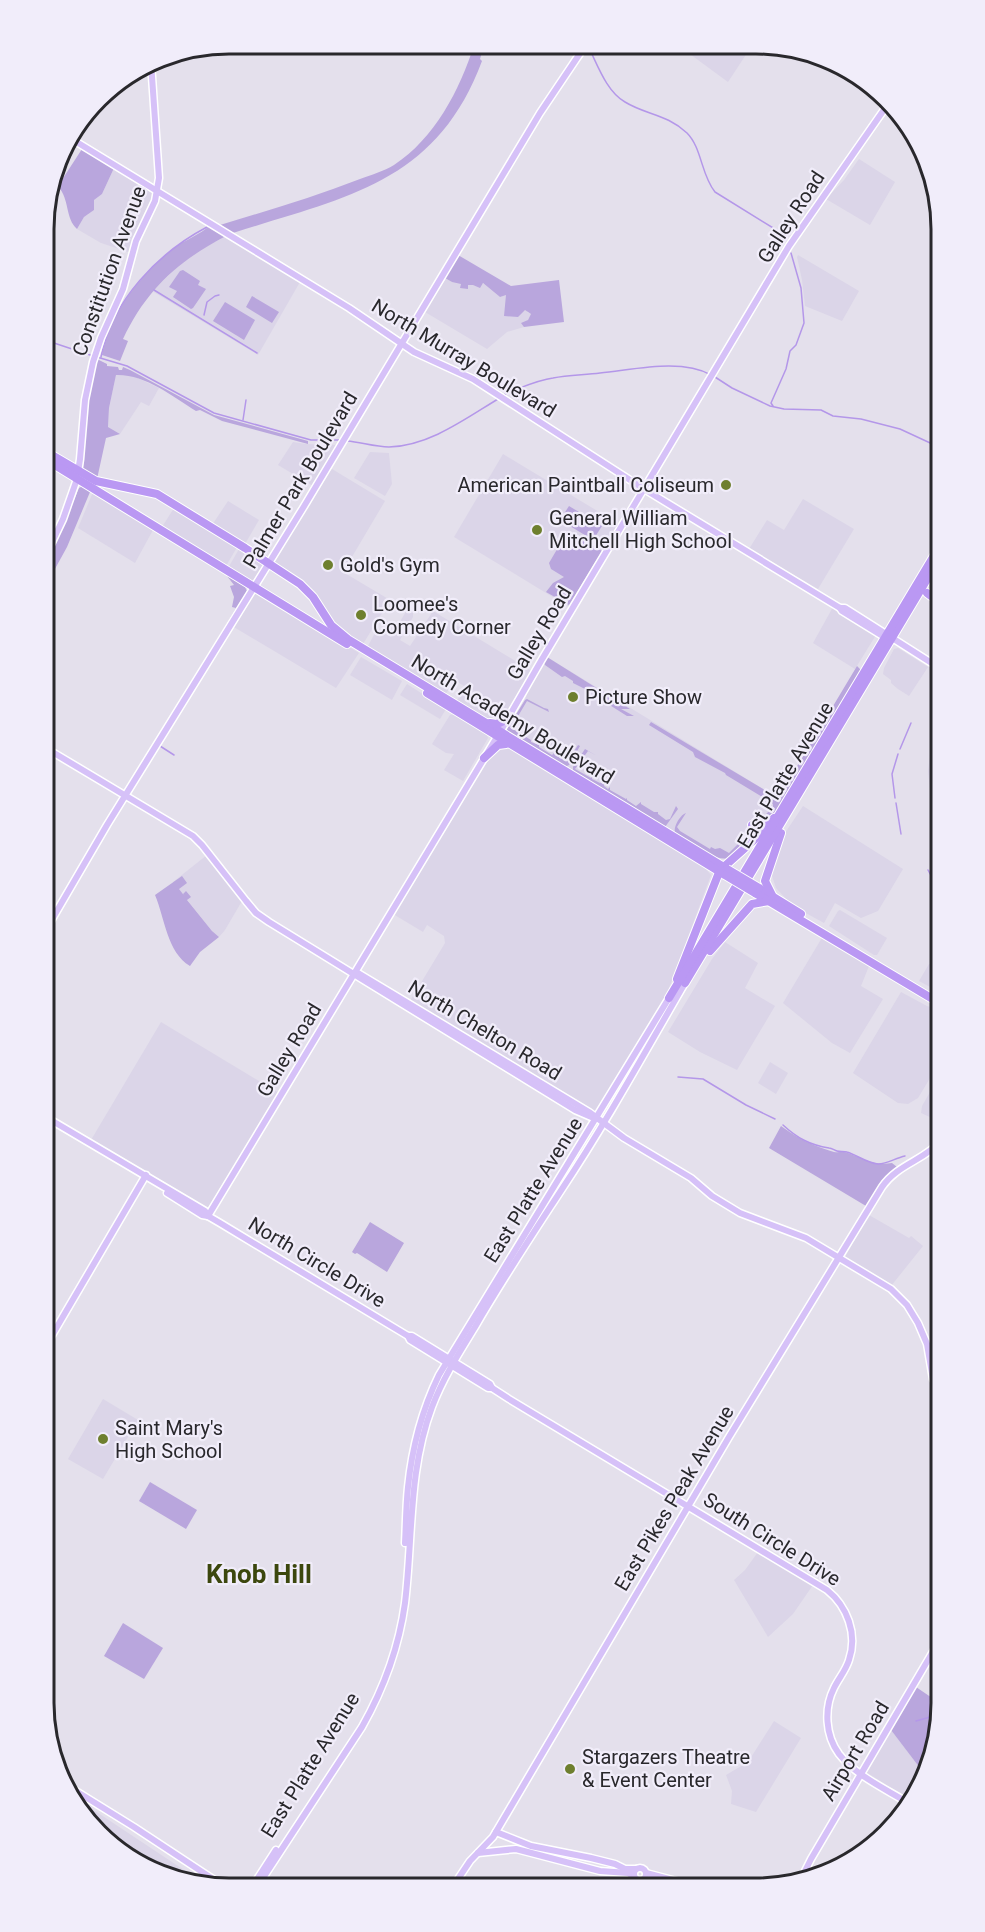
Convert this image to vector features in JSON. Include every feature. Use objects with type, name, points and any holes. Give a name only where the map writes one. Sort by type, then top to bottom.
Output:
[{"type":"highway","name":"North Academy Boulevard","points":[[54,458],[254,588],[499,734],[548,760],[724,871],[931,992]]},
{"type":"highway","name":"North Academy Boulevard","points":[[54,463],[102,483],[157,494],[307,590],[327,620],[341,634],[486,723],[513,747],[708,861]]},
{"type":"highway","points":[[914,590],[921,575],[917,567],[925,567],[931,558]]},
{"type":"highway","name":"East Platte Avenue","points":[[685,983],[931,564]]},
{"type":"highway","points":[[912,605],[920,595],[929,595],[925,588],[931,573]]},
{"type":"highway","name":"East Platte Avenue","points":[[889,637],[931,573]]},
{"type":"highway","points":[[486,723],[495,724],[508,719]]},
{"type":"highway","points":[[484,758],[500,744],[513,747]]},
{"type":"highway","points":[[669,998],[714,885],[732,859],[792,801]]},
{"type":"highway","points":[[685,983],[719,938],[752,904],[765,881],[792,801]]},
{"type":"highway","name":"East Platte Avenue","points":[[669,998],[792,801]]},
{"type":"highway","points":[[752,825],[762,827],[771,822]]},
{"type":"highway","points":[[714,885],[708,861],[732,859]]},
{"type":"highway","points":[[752,904],[771,899],[765,881]]},
{"type":"highway","name":"North Academy Boulevard","points":[[771,899],[931,998]]},
{"type":"main road","name":"Palmer Park Boulevard","points":[[54,916],[540,113],[580,54]]},
{"type":"main road","name":"Constitution Avenue","points":[[54,538],[78,475],[85,400],[96,352],[119,300],[136,241],[154,205],[158,191],[152,72]]},
{"type":"main road","name":"Galley Road","points":[[208,1216],[508,719],[789,246],[883,110]]},
{"type":"main road","name":"North Murray Boulevard","points":[[77,142],[342,303],[423,356],[462,374],[508,401],[644,489],[840,608],[845,608],[925,661],[931,662]]},
{"type":"main road","points":[[159,178],[168,197]]},
{"type":"main road","name":"North Chelton Road","points":[[54,753],[196,839],[259,915],[354,973],[383,987],[589,1113],[624,1138],[691,1178],[715,1198],[740,1213],[795,1233],[840,1257],[888,1287],[907,1305],[924,1336],[931,1369]]},
{"type":"main road","name":"East Platte Avenue","points":[[599,1121],[685,983]]},
{"type":"main road","name":"East Platte Avenue","points":[[258,1878],[362,1719],[382,1676],[397,1626],[411,1460],[426,1404],[514,1260],[562,1189],[669,998]]},
{"type":"main road","name":"North Circle Drive","points":[[54,1122],[204,1211],[208,1216],[408,1336],[410,1340],[490,1384],[492,1388],[688,1505]]},
{"type":"main road","name":"East Pikes Peak Avenue","points":[[459,1878],[477,1853],[497,1833],[688,1505],[887,1179],[902,1167],[931,1150]]},
{"type":"main road","points":[[54,1332],[145,1177]]},
{"type":"main road","name":"East Platte Avenue","points":[[263,1878],[362,1727],[385,1680],[398,1639],[406,1594],[417,1456],[432,1407],[450,1362]]},
{"type":"main road","name":"South Circle Drive","points":[[688,1505],[823,1587],[842,1605],[851,1629],[851,1651],[848,1664],[831,1695],[827,1711],[831,1740],[847,1763],[902,1799]]},
{"type":"main road","points":[[400,1607],[402,1618]]},
{"type":"main road","points":[[397,1626],[399,1628],[398,1639]]},
{"type":"main road","name":"Airport Road","points":[[805,1871],[931,1655]]},
{"type":"main road","points":[[80,1794],[209,1876]]},
{"type":"main road","points":[[497,1833],[508,1846],[600,1871],[628,1873],[644,1870],[643,1878]]},
{"type":"main road","points":[[497,1833],[516,1842],[591,1858],[636,1871]]},
{"type":"main road","points":[[477,1853],[516,1848]]},
{"type":"main road","points":[[801,1872],[811,1859]]},
{"type":"main road","points":[[635,1878],[636,1871]]},
{"type":"shaded area","points":[[471,54],[481,54],[480,59],[482,61],[463,102],[439,135],[413,160],[382,180],[313,208],[233,233],[220,225],[325,192],[394,165],[421,142],[444,112]]},
{"type":"shaded area","points":[[690,54],[746,54],[728,82]]},
{"type":"shaded area","points":[[82,149],[114,168],[102,194],[94,200],[94,210],[84,217],[77,229],[73,225],[59,188],[61,182]]},
{"type":"shaded area","points":[[859,159],[895,182],[870,225],[826,199]]},
{"type":"shaded area","points":[[114,168],[154,194],[128,252],[101,243],[77,229],[84,217],[94,210],[94,200],[102,194]]},
{"type":"shaded area","points":[[209,226],[226,236],[178,267],[153,291],[123,339],[128,341],[120,361],[102,355],[112,324],[139,282],[174,248]]},
{"type":"shaded area","points":[[226,236],[300,282],[258,355],[152,291],[183,262]]},
{"type":"shaded area","points":[[458,255],[511,286],[559,280],[564,322],[524,327],[521,323],[528,320],[531,314],[525,310],[518,317],[504,316],[506,295],[500,297],[483,283],[480,288],[468,285],[468,289],[460,288],[461,284],[445,278]]},
{"type":"shaded area","points":[[798,255],[859,291],[842,321],[805,306]]},
{"type":"shaded area","points":[[183,270],[200,281],[198,285],[206,289],[191,309],[173,297],[177,291],[169,287]]},
{"type":"shaded area","points":[[445,278],[452,282],[484,284],[500,297],[510,293],[531,294],[533,298],[527,305],[527,312],[531,316],[524,327],[507,332],[487,349],[425,312]]},
{"type":"shaded area","points":[[252,296],[279,312],[272,323],[246,307]]},
{"type":"shaded area","points":[[225,302],[255,320],[244,340],[213,321]]},
{"type":"shaded area","points":[[97,359],[107,366],[118,367],[119,370],[123,367],[130,370],[214,415],[308,441],[308,444],[222,421],[200,410],[196,411],[148,382],[116,375],[109,408],[108,427],[120,434],[106,438],[97,479],[83,470],[86,410]]},
{"type":"shaded area","points":[[129,374],[159,388],[149,406],[141,402],[120,434],[108,427],[109,408],[116,375]]},
{"type":"shaded area","points":[[293,442],[337,445],[313,486],[278,465]]},
{"type":"shaded area","points":[[370,452],[389,453],[392,484],[385,496],[354,478]]},
{"type":"shaded area","name":"General William Mitchell High School","points":[[503,454],[619,524],[569,607],[454,537]]},
{"type":"shaded area","points":[[330,469],[385,501],[343,572],[390,600],[363,644],[335,626],[314,593],[304,582],[274,562]]},
{"type":"shaded area","points":[[83,486],[90,492],[67,547],[54,571],[54,545],[79,488]]},
{"type":"shaded area","points":[[93,492],[153,530],[135,563],[78,528]]},
{"type":"shaded area","points":[[803,499],[854,529],[818,589],[749,549],[767,520],[784,530]]},
{"type":"shaded area","points":[[228,501],[259,520],[245,544],[212,525]]},
{"type":"shaded area","points":[[569,506],[602,526],[593,540],[560,520]]},
{"type":"shaded area","points":[[174,508],[235,546],[236,549],[226,566],[162,527]]},
{"type":"shaded area","points":[[571,533],[602,551],[569,605],[546,592],[553,583],[564,577],[551,569],[549,563],[566,534]]},
{"type":"shaded area","points":[[239,549],[264,564],[252,582],[228,568]]},
{"type":"shaded area","points":[[227,576],[245,587],[247,591],[190,684],[236,608],[232,607],[234,597],[230,586],[234,585]]},
{"type":"shaded area","points":[[254,589],[359,653],[336,688],[232,626]]},
{"type":"shaded area","points":[[833,607],[876,635],[855,669],[813,643]]},
{"type":"shaded area","points":[[408,608],[413,612],[413,617],[400,640],[410,646],[433,611],[532,671],[501,720],[494,723],[456,702],[466,687],[454,680],[446,694],[442,694],[369,648],[377,629],[391,637]]},
{"type":"shaded area","points":[[898,648],[928,667],[909,696],[883,674],[894,649]]},
{"type":"shaded area","points":[[361,657],[402,681],[392,700],[350,675]]},
{"type":"shaded area","points":[[547,657],[778,798],[783,804],[727,859],[720,859],[509,733],[507,729]]},
{"type":"shaded area","points":[[547,657],[630,709],[621,709],[634,716],[627,716],[565,676],[562,677],[545,665]]},
{"type":"shaded area","points":[[857,666],[861,672],[793,788],[772,818],[730,858],[709,854],[675,833],[675,828],[681,816],[686,813],[677,827],[680,831],[710,849],[711,847],[720,848],[729,853],[773,807],[773,804],[695,757],[693,752],[649,725],[651,722],[778,798]]},
{"type":"shaded area","points":[[407,684],[446,709],[440,719],[400,695]]},
{"type":"shaded area","points":[[527,699],[548,709],[549,712],[527,701],[511,728],[552,755],[554,753],[568,761],[578,745],[580,746],[569,765],[565,767],[508,732],[507,729]]},
{"type":"shaded area","points":[[454,714],[487,735],[488,738],[463,781],[444,770],[454,754],[446,753],[432,744],[450,715]]},
{"type":"shaded area","points":[[500,746],[509,746],[669,844],[704,867],[711,875],[666,996],[597,1116],[410,1001],[445,943],[444,936],[427,925],[423,932],[393,914],[481,765]]},
{"type":"shaded area","points":[[931,748],[931,798],[928,771]]},
{"type":"shaded area","points":[[585,749],[597,756],[588,751],[575,769],[602,782],[608,789],[610,787],[610,790],[627,798],[636,806],[641,802],[654,812],[658,812],[666,820],[670,819],[676,806],[678,809],[665,827],[573,771],[573,767]]},
{"type":"shaded area","points":[[803,806],[903,869],[878,911],[861,918],[835,903],[824,923],[793,906],[776,888],[772,876],[774,865],[785,833]]},
{"type":"shaded area","points":[[207,855],[242,901],[219,937],[173,882]]},
{"type":"shaded area","points":[[182,876],[187,883],[179,889],[186,898],[183,894],[186,891],[191,897],[187,900],[219,937],[200,952],[190,966],[182,960],[171,944],[155,895]]},
{"type":"shaded area","points":[[840,910],[887,938],[877,955],[829,926]]},
{"type":"shaded area","points":[[823,936],[871,961],[861,986],[883,999],[850,1053],[832,1043],[783,1003]]},
{"type":"shaded area","points":[[725,942],[758,963],[745,988],[775,1006],[737,1070],[700,1052],[668,1032],[712,959]]},
{"type":"shaded area","points":[[931,964],[931,988],[919,981]]},
{"type":"shaded area","points":[[901,992],[931,1007],[931,1077],[918,1098],[908,1104],[898,1103],[853,1073]]},
{"type":"shaded area","points":[[161,1022],[279,1093],[207,1209],[91,1140]]},
{"type":"shaded area","points":[[770,1062],[788,1073],[776,1094],[758,1083]]},
{"type":"shaded area","points":[[931,1093],[931,1118],[921,1113],[922,1106]]},
{"type":"shaded area","points":[[781,1126],[800,1139],[819,1147],[834,1152],[846,1152],[874,1163],[892,1163],[897,1167],[885,1178],[866,1206],[769,1148]]},
{"type":"shaded area","points":[[869,1215],[909,1238],[911,1236],[923,1246],[891,1286],[845,1257]]},
{"type":"shaded area","points":[[370,1222],[404,1243],[387,1272],[352,1252]]},
{"type":"shaded area","name":"Saint Mary's High School","points":[[103,1399],[138,1420],[103,1479],[68,1459]]},
{"type":"shaded area","points":[[150,1482],[197,1510],[186,1529],[139,1501]]},
{"type":"shaded area","points":[[758,1552],[813,1585],[793,1614],[768,1637],[734,1580],[745,1570]]},
{"type":"shaded area","points":[[123,1623],[163,1648],[144,1679],[104,1656]]},
{"type":"shaded area","points":[[916,1687],[931,1697],[928,1737],[919,1767],[891,1730]]},
{"type":"shaded area","points":[[774,1721],[801,1738],[756,1812],[731,1804],[732,1791],[726,1775],[748,1762]]},
{"type":"shaded area","points":[[891,1730],[919,1767],[904,1796],[866,1772]]},
{"type":"shaded area","points":[[90,1808],[187,1872],[152,1860],[132,1848],[114,1834]]},
{"type":"waterway","points":[[592,54],[604,78],[619,98],[672,122],[687,133],[696,146],[707,178],[715,192],[783,234],[786,240]]},
{"type":"waterway","points":[[101,357],[115,316],[140,280],[171,250],[207,227]]},
{"type":"waterway","points":[[773,406],[771,403],[786,369],[790,351],[796,345],[804,323],[801,288],[791,253]]},
{"type":"waterway","points":[[154,290],[257,353]]},
{"type":"waterway","points":[[204,315],[207,302],[219,295]]},
{"type":"waterway","points":[[54,343],[93,356]]},
{"type":"waterway","points":[[97,357],[127,366],[214,413],[311,440],[339,440]]},
{"type":"waterway","points":[[502,396],[547,379],[657,366],[686,367],[711,375]]},
{"type":"waterway","points":[[715,377],[732,388],[770,406],[784,409],[821,410],[833,416],[861,419],[900,429],[931,443]]},
{"type":"waterway","points":[[347,441],[389,447],[418,442],[460,423],[498,399]]},
{"type":"waterway","points":[[243,420],[246,400]]},
{"type":"waterway","points":[[900,749],[911,723]]},
{"type":"waterway","points":[[160,746],[174,755]]},
{"type":"waterway","points":[[895,798],[892,774],[898,754]]},
{"type":"waterway","points":[[896,803],[901,834]]},
{"type":"waterway","points":[[928,870],[931,875]]},
{"type":"waterway","points":[[678,1077],[703,1079],[746,1105],[775,1119]]},
{"type":"waterway","points":[[783,1125],[810,1143],[847,1152],[866,1161],[878,1164],[905,1156]]},
{"type":"waterway","points":[[916,1721],[931,1717]]},
{"type":"place","name":"American Paintball Coliseum","points":[[726,485]]},
{"type":"place","name":"General William Mitchell High School","points":[[537,530]]},
{"type":"place","name":"Gold's Gym","points":[[328,565]]},
{"type":"place","name":"Loomee's Comedy Corner","points":[[361,615]]},
{"type":"place","name":"Picture Show","points":[[573,697]]},
{"type":"place","name":"Saint Mary's High School","points":[[103,1439]]},
{"type":"place","name":"Stargazers Theatre & Event Center","points":[[570,1769]]},
{"type":"district","name":"Knob Hill","points":[[259,1574]]}]
